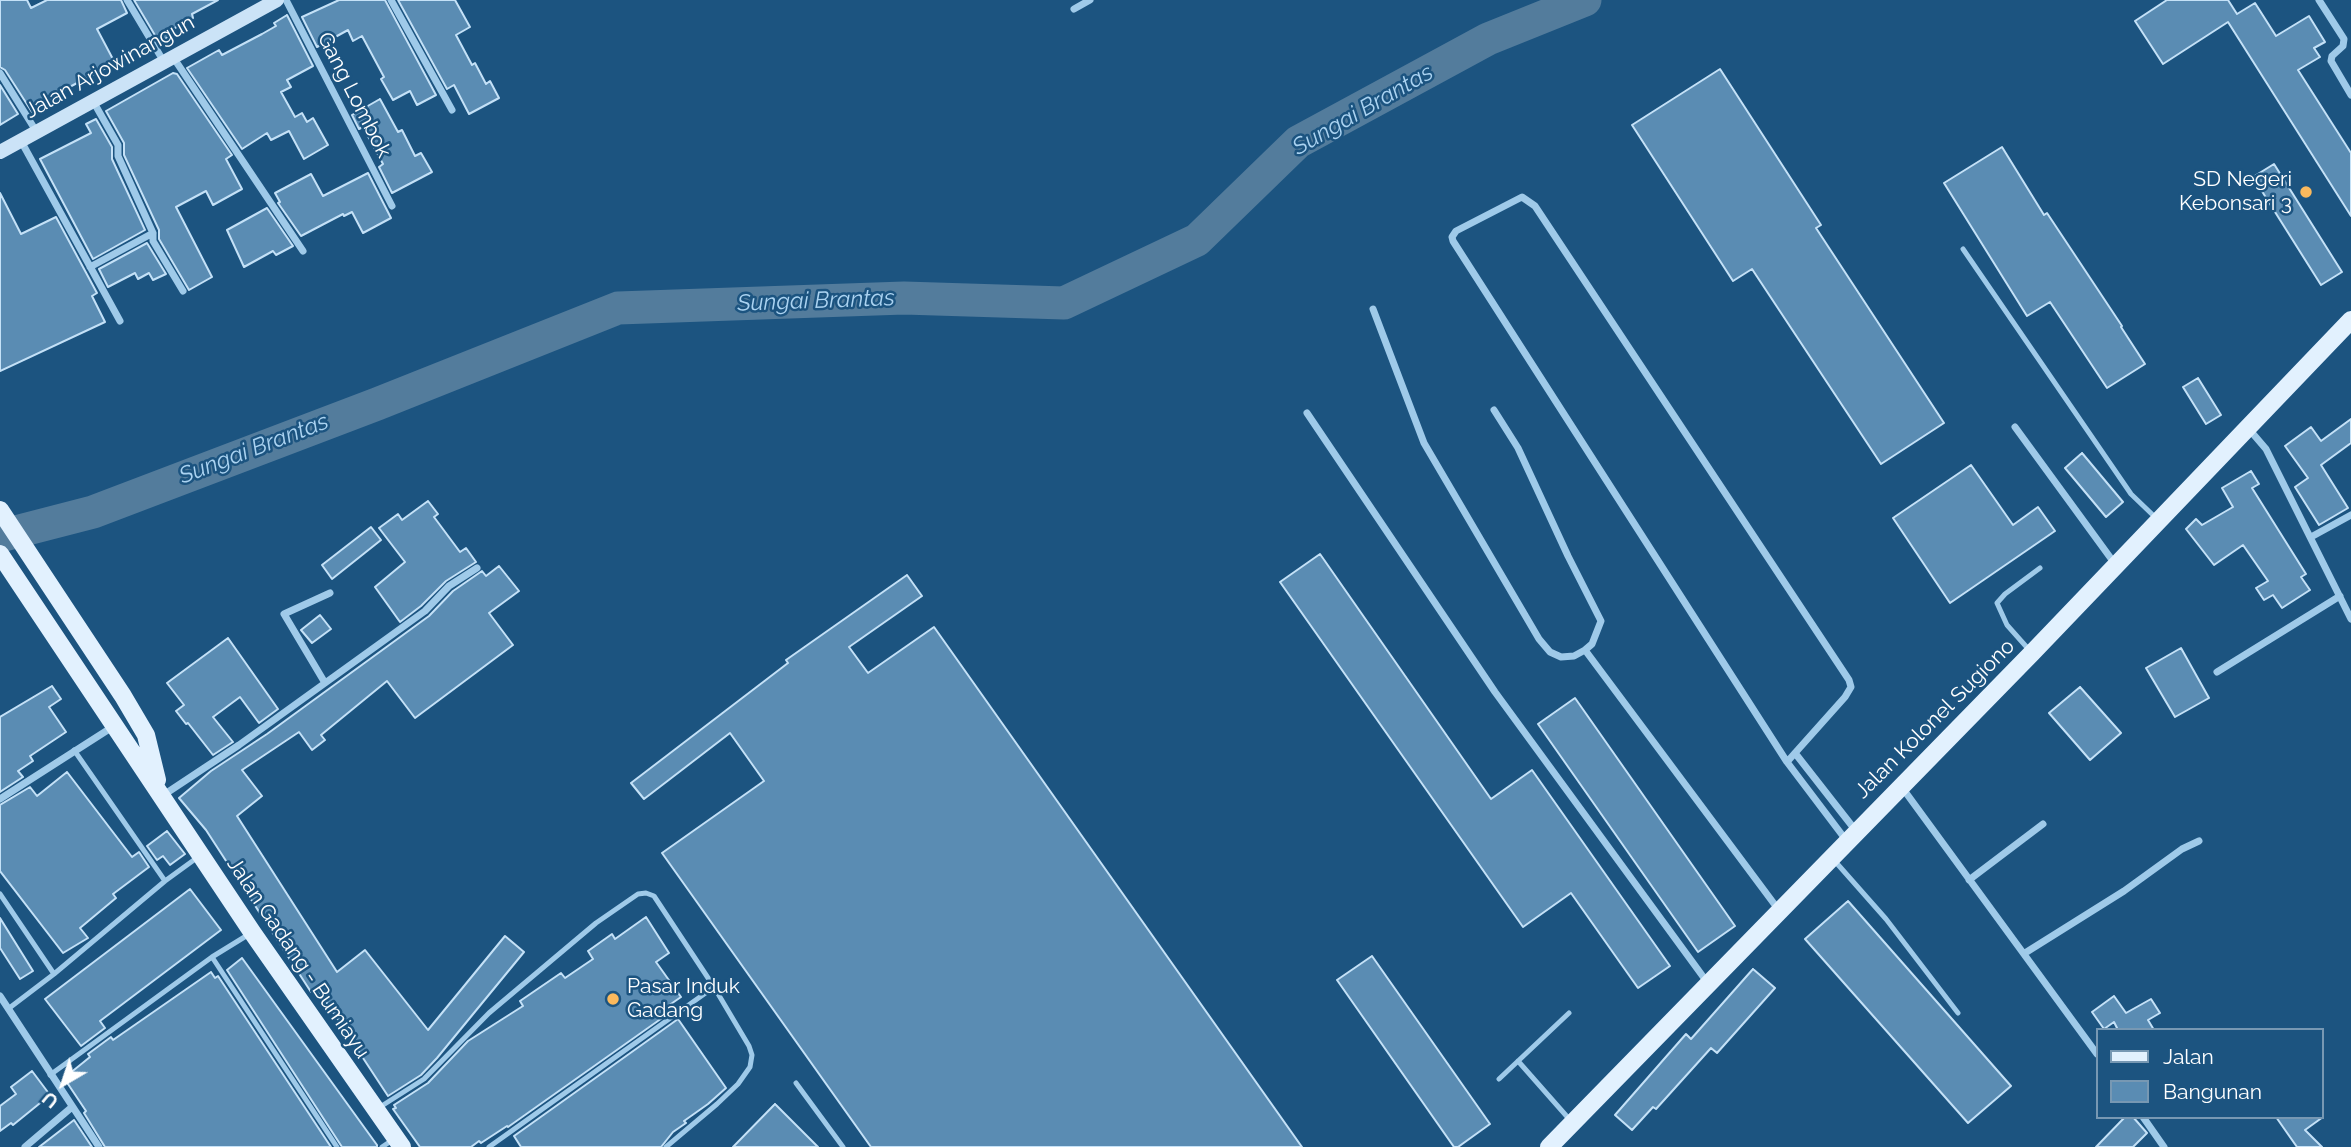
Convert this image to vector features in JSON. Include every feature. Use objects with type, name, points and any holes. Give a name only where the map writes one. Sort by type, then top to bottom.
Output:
[{"type":"main road","name":"Jalan Arjowinangun","points":[[0,152],[277,0]]},
{"type":"main road","name":"Jalan Kolonel Sugiono","points":[[1549,1147],[1900,785],[2032,653],[2351,320]]},
{"type":"main road","name":"Jalan Gadang - Bumiayu","points":[[0,510],[123,696],[146,736],[160,794]]},
{"type":"main road","name":"Jalan Gadang - Bumiayu","points":[[0,554],[374,1111],[393,1144]]},
{"type":"street","points":[[127,0],[303,251]]},
{"type":"street","name":"Gang Lombok","points":[[286,0],[392,206]]},
{"type":"street","points":[[391,0],[453,110]]},
{"type":"street","points":[[1074,9],[1090,0]]},
{"type":"street","points":[[2319,0],[2344,39],[2343,46],[2332,56],[2331,61],[2351,94]]},
{"type":"street","points":[[0,73],[36,131]]},
{"type":"street","points":[[93,101],[118,145],[118,156],[153,233],[153,241],[183,291]]},
{"type":"street","points":[[20,140],[120,321]]},
{"type":"street","points":[[1787,762],[1845,697],[1851,687],[1849,680],[1535,206],[1522,197],[1456,231],[1452,237],[1453,242],[1787,762],[1824,815],[1851,836]]},
{"type":"street","points":[[90,267],[153,233]]},
{"type":"street","points":[[1373,309],[1424,443],[1539,639],[1550,652],[1561,657],[1574,656],[1592,644],[1601,621],[1518,448],[1494,410]]},
{"type":"street","points":[[1307,413],[1495,692],[1709,984]]},
{"type":"street","points":[[2015,427],[2116,565]]},
{"type":"street","points":[[2247,427],[2266,449],[2351,619]]},
{"type":"street","points":[[2311,537],[2351,515]]},
{"type":"street","points":[[160,794],[239,745],[425,611],[449,586],[477,568]]},
{"type":"street","points":[[325,682],[284,614],[330,593]]},
{"type":"street","points":[[2217,672],[2340,596]]},
{"type":"street","points":[[1585,650],[1780,911]]},
{"type":"street","points":[[0,799],[115,726]]},
{"type":"street","points":[[1795,753],[1851,836]]},
{"type":"street","points":[[1900,785],[2096,1053]]},
{"type":"street","points":[[1969,880],[2043,824]]},
{"type":"street","points":[[2025,953],[2124,891],[2182,849],[2199,841]]},
{"type":"street","points":[[0,996],[99,1147]]},
{"type":"street","points":[[24,1147],[72,1107]]},
{"type":"street","points":[[2144,1119],[2164,1147]]},
{"type":"lane","points":[[1963,249],[2131,494],[2158,520]]},
{"type":"lane","points":[[2032,653],[2007,625],[1997,603],[2040,568]]},
{"type":"lane","points":[[74,750],[165,881]]},
{"type":"lane","points":[[8,1009],[165,881],[201,855]]},
{"type":"lane","points":[[1831,857],[1886,919],[1958,1013]]},
{"type":"lane","points":[[374,1111],[424,1079],[489,1013],[596,923],[638,894],[646,893],[654,896],[715,987],[750,1046],[752,1055],[750,1068],[738,1084],[666,1147]]},
{"type":"lane","points":[[0,894],[54,974]]},
{"type":"lane","points":[[50,1075],[212,957],[252,932]]},
{"type":"lane","points":[[212,957],[337,1147]]},
{"type":"lane","points":[[489,1147],[715,987]]},
{"type":"lane","points":[[1499,1079],[1569,1013]]},
{"type":"lane","points":[[1518,1062],[1573,1122]]},
{"type":"lane","points":[[796,1083],[842,1147]]},
{"type":"building","points":[[0,0],[27,0],[31,8],[47,0],[121,0],[127,13],[97,29],[115,63],[62,91],[65,95],[32,112],[5,70],[0,67]]},
{"type":"building","points":[[134,0],[218,0],[192,14],[193,18],[173,29],[175,34],[159,42]]},
{"type":"building","points":[[339,0],[385,0],[436,95],[417,105],[410,91],[393,100],[362,36],[353,41],[348,30],[317,47],[302,17]]},
{"type":"building","points":[[398,0],[455,0],[470,27],[456,35],[472,65],[475,63],[486,84],[490,81],[499,98],[469,114],[454,85],[447,89]]},
{"type":"building","points":[[2167,0],[2228,0],[2237,14],[2255,3],[2276,36],[2309,16],[2325,42],[2314,48],[2320,57],[2298,70],[2351,153],[2351,216],[2228,22],[2163,64],[2135,21]]},
{"type":"building","points":[[287,15],[313,66],[287,80],[291,87],[281,92],[295,117],[302,113],[307,122],[313,118],[328,145],[304,159],[289,131],[271,140],[267,133],[242,149],[187,68],[219,50],[222,55],[262,34],[276,26],[274,23]]},
{"type":"building","points":[[1720,69],[1821,225],[1816,228],[1944,423],[1881,464],[1752,269],[1733,281],[1632,125]]},
{"type":"building","points":[[173,73],[177,74],[232,155],[226,159],[242,189],[213,205],[206,191],[176,207],[212,277],[189,290],[159,239],[159,230],[124,155],[124,143],[106,111]]},
{"type":"building","points":[[0,85],[18,114],[0,125]]},
{"type":"building","points":[[380,99],[398,132],[402,130],[415,156],[421,153],[432,172],[392,193],[379,167],[383,164],[363,127],[359,129],[352,115]]},
{"type":"building","points":[[96,119],[112,147],[112,159],[145,230],[93,259],[40,159],[91,133],[86,124]]},
{"type":"building","points":[[2002,147],[2044,215],[2047,213],[2145,364],[2107,388],[2050,302],[2027,316],[1944,183]]},
{"type":"building","points":[[2274,164],[2342,272],[2321,285],[2253,177]]},
{"type":"building","points":[[368,173],[391,218],[363,233],[352,212],[301,236],[278,203],[280,202],[275,193],[311,174],[323,196]]},
{"type":"building","points":[[0,193],[21,234],[56,217],[97,293],[92,296],[105,322],[0,371]]},
{"type":"building","points":[[267,208],[293,246],[276,255],[273,251],[244,267],[227,230]]},
{"type":"building","points":[[147,243],[166,274],[153,280],[149,273],[138,279],[135,273],[108,287],[99,269]]},
{"type":"building","points":[[2198,378],[2221,415],[2206,424],[2183,387]]},
{"type":"building","points":[[2351,419],[2351,443],[2321,465],[2348,508],[2319,525],[2295,487],[2308,478],[2285,446],[2311,427],[2321,441]]},
{"type":"building","points":[[2082,453],[2123,502],[2106,517],[2065,468]]},
{"type":"building","points":[[1971,465],[2013,525],[2038,507],[2055,531],[1950,603],[1893,518]]},
{"type":"building","points":[[2251,471],[2259,484],[2252,488],[2306,574],[2301,577],[2310,590],[2282,608],[2273,595],[2264,600],[2256,588],[2268,581],[2243,545],[2214,565],[2186,529],[2196,519],[2202,525],[2233,507],[2222,488]]},
{"type":"building","points":[[428,501],[438,514],[434,517],[460,552],[466,548],[476,562],[446,581],[400,622],[375,587],[405,562],[379,528],[398,514],[402,520]]},
{"type":"building","points":[[371,527],[381,540],[332,579],[322,565]]},
{"type":"building","points":[[1320,554],[1491,799],[1532,770],[1670,966],[1638,988],[1571,893],[1523,927],[1280,582]]},
{"type":"building","points":[[499,566],[519,591],[489,613],[513,645],[415,718],[387,681],[321,735],[325,740],[312,750],[299,732],[242,770],[262,796],[237,816],[337,972],[365,950],[428,1030],[505,936],[524,952],[421,1075],[388,1096],[317,988],[311,992],[206,830],[179,798],[211,771],[267,734],[429,616],[453,591],[482,571],[486,576]]},
{"type":"building","points":[[907,575],[922,596],[849,647],[868,673],[934,627],[1302,1147],[871,1147],[662,853],[764,781],[730,733],[644,799],[631,783],[788,663],[786,660]]},
{"type":"building","points":[[320,615],[331,629],[312,643],[301,630]]},
{"type":"building","points":[[228,638],[278,709],[259,723],[240,697],[213,717],[233,742],[213,755],[176,711],[184,705],[167,683]]},
{"type":"building","points":[[2181,648],[2209,698],[2175,717],[2146,668]]},
{"type":"building","points":[[52,686],[61,699],[49,707],[66,732],[30,756],[33,761],[18,771],[23,777],[0,792],[0,717]]},
{"type":"building","points":[[2080,687],[2121,733],[2090,760],[2049,713]]},
{"type":"building","points":[[1575,698],[1735,926],[1698,952],[1538,724]]},
{"type":"building","points":[[67,772],[132,857],[139,852],[149,867],[113,894],[116,898],[80,928],[88,938],[63,953],[0,871],[0,805],[30,787],[37,796]]},
{"type":"building","points":[[167,831],[185,854],[170,865],[163,856],[157,860],[147,846]]},
{"type":"building","points":[[190,889],[221,930],[100,1021],[105,1028],[81,1046],[45,999]]},
{"type":"building","points":[[1848,901],[2011,1086],[1968,1123],[1805,939]]},
{"type":"building","points":[[646,917],[669,953],[656,962],[681,997],[668,1006],[672,1011],[508,1127],[481,1143],[479,1141],[471,1147],[420,1147],[393,1109],[396,1108],[394,1105],[428,1083],[468,1041],[523,1006],[520,1001],[561,973],[565,978],[593,959],[588,951],[612,934],[615,939]]},
{"type":"building","points":[[0,918],[33,971],[20,979],[0,948]]},
{"type":"building","points":[[1372,956],[1490,1124],[1458,1147],[1454,1147],[1337,980]]},
{"type":"building","points":[[242,958],[377,1147],[342,1147],[227,970]]},
{"type":"building","points":[[1753,969],[1775,988],[1717,1053],[1711,1048],[1656,1109],[1653,1107],[1632,1130],[1615,1115],[1686,1034],[1691,1039]]},
{"type":"building","points":[[211,972],[215,978],[218,976],[331,1147],[105,1147],[64,1078],[90,1057],[88,1054],[111,1037],[113,1040]]},
{"type":"building","points":[[2114,996],[2126,1013],[2151,999],[2160,1013],[2148,1020],[2153,1028],[2117,1028],[2114,1022],[2103,1028],[2092,1012]]},
{"type":"building","points":[[678,1019],[726,1088],[684,1121],[686,1123],[673,1132],[661,1147],[521,1147],[514,1136]]},
{"type":"building","points":[[32,1071],[50,1095],[13,1125],[11,1123],[0,1131],[0,1106],[16,1094],[11,1087]]},
{"type":"building","points":[[775,1104],[818,1147],[733,1147]]},
{"type":"building","points":[[2123,1119],[2135,1119],[2147,1133],[2133,1147],[2096,1147]]},
{"type":"building","points":[[2277,1119],[2320,1119],[2305,1130],[2322,1147],[2297,1147]]},
{"type":"building","points":[[74,1120],[92,1147],[39,1147]]},
{"type":"waterway","name":"Sungai Brantas","points":[[0,536],[93,512],[377,404],[618,308],[904,298],[1064,303],[1197,240],[1298,142],[1488,39],[1585,0]]},
{"type":"place","name":"SD Negeri Kebonsari 3","points":[[2306,192]]},
{"type":"place","name":"Pasar Induk Gadang","points":[[613,999]]}]
